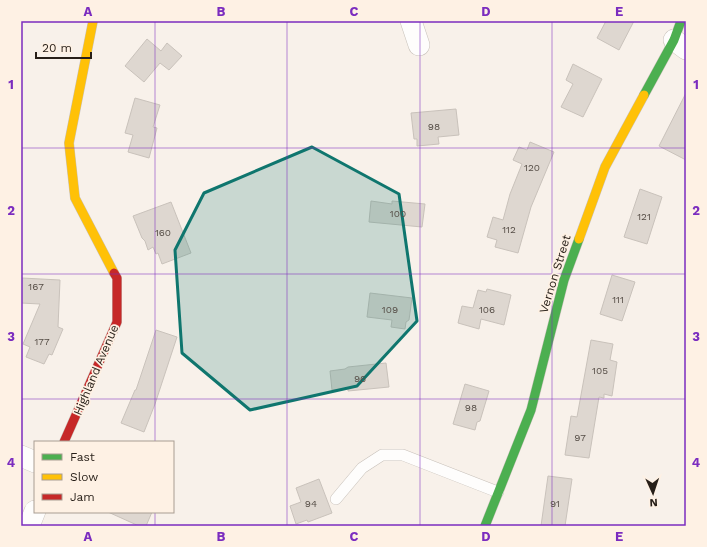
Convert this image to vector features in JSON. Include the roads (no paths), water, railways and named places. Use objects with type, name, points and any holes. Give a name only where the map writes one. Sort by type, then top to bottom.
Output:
[{"type":"street","name":"Highland Avenue","points":[[64,441],[117,322],[116,278],[75,198],[69,143],[93,21]]},
{"type":"street","points":[[411,21],[419,45]]},
{"type":"street","name":"Vernon Street","points":[[485,526],[531,410],[564,280],[605,167],[680,45],[681,21]]},
{"type":"street","points":[[21,456],[34,462]]},
{"type":"street","points":[[29,526],[34,513]]},
{"type":"lane","points":[[336,498],[362,468],[382,455],[403,455],[498,492]]}]
